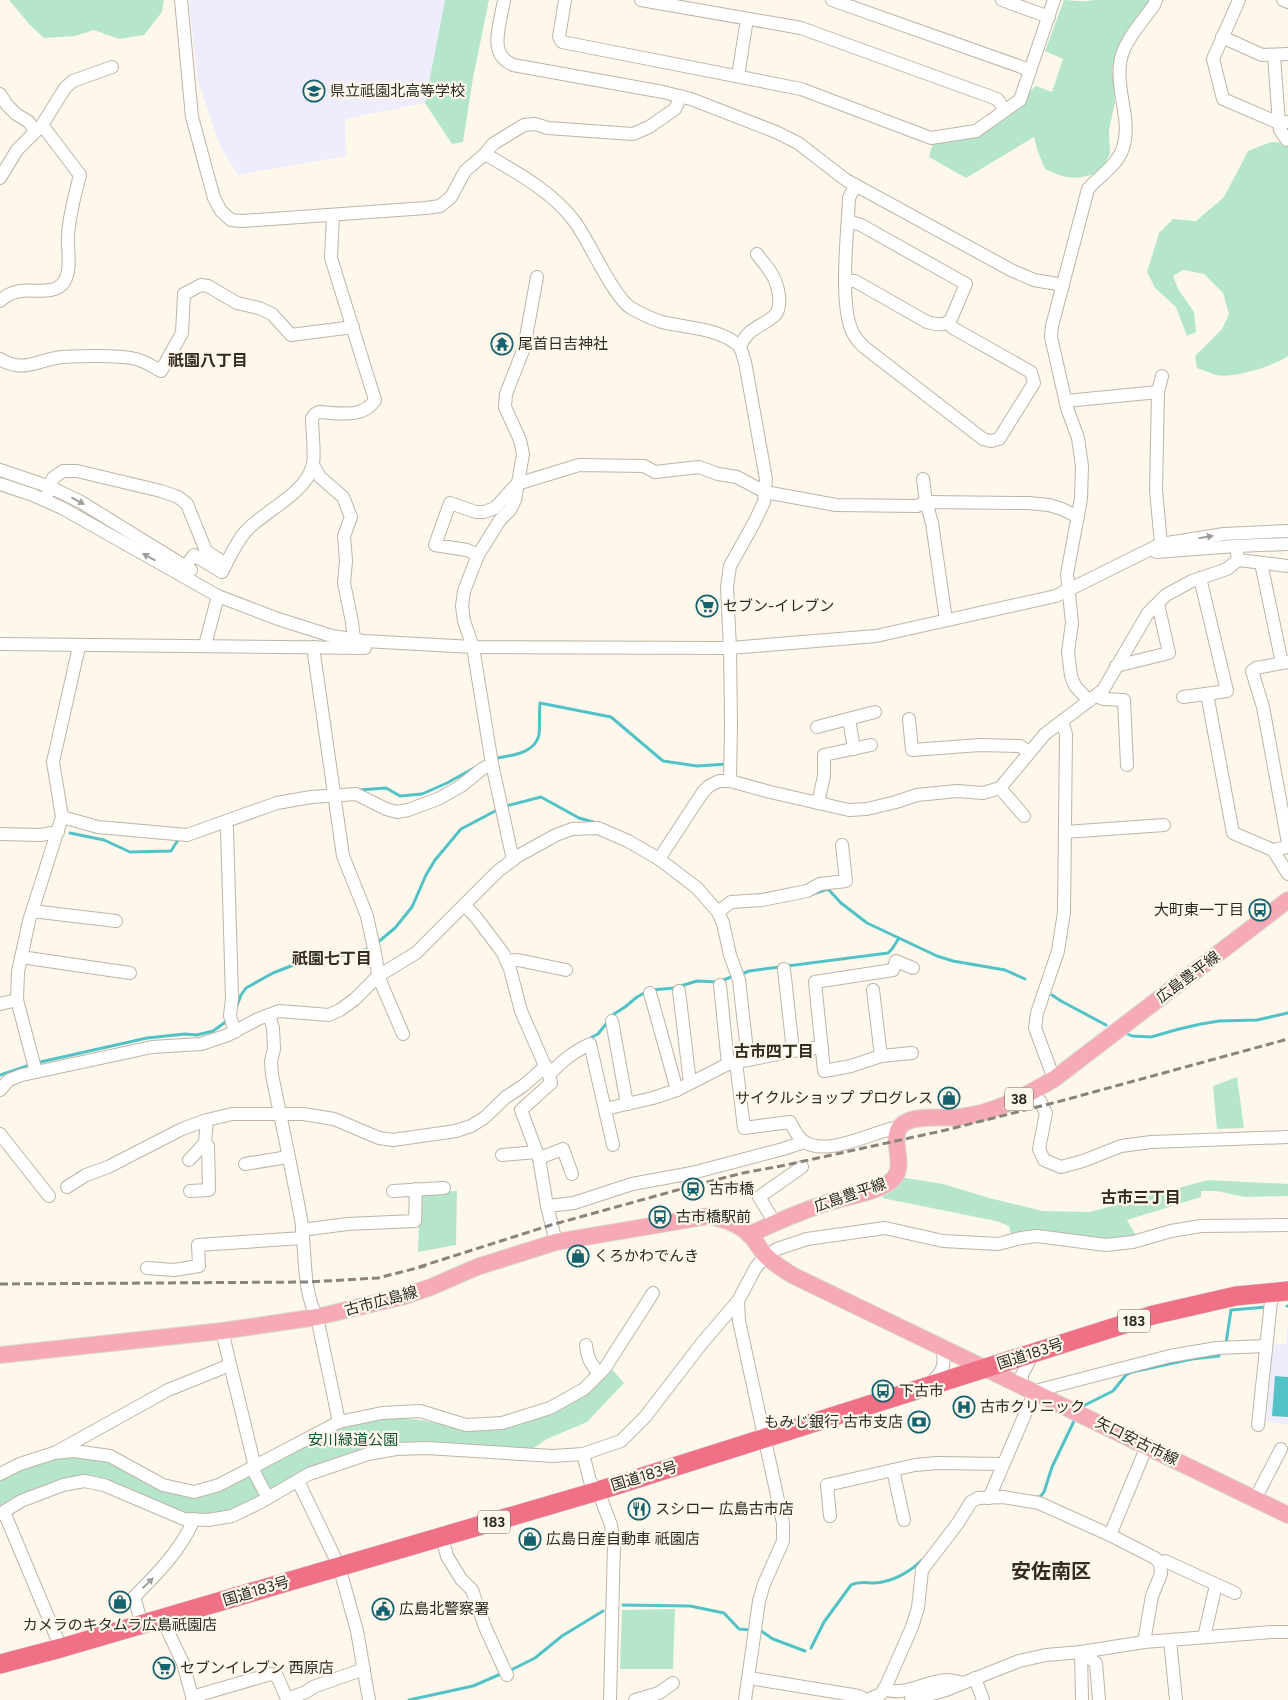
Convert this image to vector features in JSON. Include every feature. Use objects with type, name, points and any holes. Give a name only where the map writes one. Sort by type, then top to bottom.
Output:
[{"type":"highway","name":"国道183号","points":[[0,1664],[162,1619],[598,1491],[1153,1315],[1236,1296],[1280,1292]]},
{"type":"main road","name":"広島豊平線","points":[[750,1235],[824,1204],[884,1186],[893,1180],[899,1169],[900,1160],[896,1134],[899,1127],[919,1118],[960,1117],[978,1114],[1026,1096],[1054,1079],[1288,900]]},
{"type":"main road","name":"古市広島線","points":[[0,1355],[222,1330],[317,1317],[405,1296],[477,1267],[556,1242],[709,1216],[721,1218],[734,1224],[750,1235]]},
{"type":"main road","points":[[750,1235],[766,1256],[794,1276],[985,1368]]},
{"type":"main road","name":"矢口安古市線","points":[[985,1368],[1288,1515]]},
{"type":"street","points":[[181,0],[192,117],[214,198],[221,211],[230,220],[242,221],[333,215],[440,206],[451,197],[465,171],[492,144],[524,125],[535,124],[548,128],[633,134],[650,127],[675,109],[681,96]]},
{"type":"street","points":[[504,0],[497,42],[499,52],[504,60],[513,65],[681,96],[776,132],[798,143],[855,186],[1011,270],[1034,280],[1063,286]]},
{"type":"street","points":[[565,0],[559,37],[562,42],[801,89],[931,138],[976,131],[1020,100],[1054,0]]},
{"type":"street","points":[[641,0],[801,28],[997,99],[1005,110]]},
{"type":"street","points":[[832,0],[852,3],[1030,70]]},
{"type":"street","points":[[1002,0],[1049,17]]},
{"type":"street","points":[[1127,765],[1124,700],[1092,699],[1076,686],[1071,676],[1068,652],[1072,610],[1067,574],[1081,499],[1082,466],[1078,438],[1066,401],[1051,337],[1088,189],[1113,166],[1123,148],[1126,125],[1119,85],[1120,62],[1128,43],[1156,0]]},
{"type":"street","points":[[1238,0],[1213,59],[1223,99],[1284,123]]},
{"type":"street","points":[[1283,0],[1288,2]]},
{"type":"street","points":[[738,76],[747,19]]},
{"type":"street","points":[[1222,37],[1262,56],[1288,54]]},
{"type":"street","points":[[1274,56],[1284,123],[1280,130],[1287,140]]},
{"type":"street","points":[[0,178],[17,150],[38,129],[64,88],[74,81],[112,67]]},
{"type":"street","points":[[0,94],[16,114],[38,129],[80,175],[68,235],[68,273],[64,281],[59,287],[50,290],[20,290],[0,301]]},
{"type":"street","points":[[484,154],[528,180],[558,203],[575,222],[618,292],[630,307],[661,321],[716,333],[740,346],[745,362],[766,479],[764,502],[730,566],[727,587],[730,648],[730,781]]},
{"type":"street","points":[[855,186],[849,198],[845,296],[849,321],[854,335],[864,348],[983,439],[991,441],[999,439],[1034,383],[1031,372],[953,328],[948,323]]},
{"type":"street","points":[[333,215],[331,258],[375,400],[372,405],[356,414],[319,412],[312,418],[313,465],[320,477],[343,497],[351,517],[344,536],[346,562],[344,583],[354,640]]},
{"type":"street","points":[[848,221],[861,225],[966,284],[948,323]]},
{"type":"street","points":[[740,346],[745,337],[755,328],[778,313],[780,306],[776,282],[772,273],[757,254]]},
{"type":"street","points":[[513,860],[492,764],[473,647],[464,621],[462,606],[464,591],[478,556],[515,500],[523,454],[522,447],[505,407],[506,394],[524,348],[537,277]]},
{"type":"street","points":[[846,281],[855,281],[927,322],[939,325],[948,323]]},
{"type":"street","points":[[0,359],[16,366],[27,366],[44,360],[62,357],[125,357],[139,359],[161,371],[182,333],[184,294],[201,285],[208,286],[237,304],[259,308],[272,314],[291,335],[353,327]]},
{"type":"street","points":[[1160,544],[1156,490],[1158,392],[1162,376]]},
{"type":"street","points":[[1066,401],[1158,392]]},
{"type":"street","points":[[185,567],[194,556],[222,572],[247,529],[304,482],[313,465]]},
{"type":"street","points":[[478,556],[467,550],[436,545],[450,503],[476,512],[484,512],[494,508],[517,484],[579,465],[644,466],[655,472],[699,467],[718,474],[737,477],[765,492],[836,505],[917,506],[926,502],[1028,502],[1050,505],[1078,517]]},
{"type":"street","points":[[0,470],[50,487],[81,502],[211,583],[240,597],[301,623],[354,640],[395,650]]},
{"type":"street","points":[[45,500],[53,478],[63,472],[77,471],[161,491],[187,504],[206,551],[226,564]]},
{"type":"street","points":[[923,479],[926,502],[932,523],[946,620]]},
{"type":"street","points":[[0,484],[62,508],[218,596],[278,620],[301,623]]},
{"type":"street","points":[[0,644],[313,647],[354,640],[473,647],[730,648],[876,636],[1056,596],[1160,544],[1224,534],[1288,531]]},
{"type":"street","points":[[1143,553],[1288,544]]},
{"type":"street","points":[[1236,546],[1238,560]]},
{"type":"street","points":[[658,859],[703,792],[709,786],[719,782],[730,781],[849,810],[867,809],[917,795],[957,791],[983,793],[1000,788],[1045,734],[1103,690],[1148,613],[1166,595],[1192,581],[1227,569],[1238,560],[1288,566]]},
{"type":"street","points":[[1260,563],[1285,662],[1256,668],[1252,671],[1263,707],[1288,843]]},
{"type":"street","points":[[1183,697],[1227,691],[1200,578]]},
{"type":"street","points":[[205,645],[218,596]]},
{"type":"street","points":[[1116,666],[1169,653],[1158,604]]},
{"type":"street","points":[[292,646],[301,623]]},
{"type":"street","points":[[36,1072],[17,1000],[18,972],[32,911],[62,817],[53,762],[78,645]]},
{"type":"street","points":[[313,647],[343,856],[367,916],[378,976],[403,1034]]},
{"type":"street","points":[[1207,694],[1233,832],[1273,850],[1288,874]]},
{"type":"street","points":[[816,727],[875,712]]},
{"type":"street","points":[[849,719],[854,749]]},
{"type":"street","points":[[909,719],[912,750],[980,745],[1020,746],[1030,752]]},
{"type":"street","points":[[1054,1079],[1035,1028],[1058,952],[1064,912],[1066,734],[1062,722]]},
{"type":"street","points":[[818,803],[824,776],[824,755],[871,745]]},
{"type":"street","points":[[62,817],[98,827],[187,835],[277,803],[334,794],[356,794],[386,809],[397,812],[438,799],[461,786],[482,769],[492,764]]},
{"type":"street","points":[[1000,788],[1024,816]]},
{"type":"street","points":[[224,822],[227,828],[232,979],[230,1016],[235,1032]]},
{"type":"street","points":[[1064,832],[1164,825]]},
{"type":"street","points":[[0,1090],[9,1080],[22,1075],[152,1047],[201,1044],[235,1032],[279,1011],[329,1015],[340,1010],[355,999],[378,976],[416,953],[498,871],[513,860],[556,835],[572,829],[598,828],[628,841],[658,859],[697,888],[718,912],[723,923],[730,955],[739,980],[737,1062]]},
{"type":"street","points":[[0,834],[40,835],[58,832]]},
{"type":"street","points":[[718,912],[731,902],[762,900],[806,890],[820,884],[846,881],[842,845]]},
{"type":"street","points":[[1273,850],[1288,847]]},
{"type":"street","points":[[465,906],[503,953],[521,1010],[548,1070],[551,1084],[521,1110],[538,1155],[547,1206],[556,1242]]},
{"type":"street","points":[[32,911],[116,921]]},
{"type":"street","points":[[21,957],[130,973]]},
{"type":"street","points":[[506,960],[518,960],[566,970]]},
{"type":"street","points":[[912,1053],[881,1056],[851,1066],[824,1071],[815,982],[893,970],[896,961],[913,968]]},
{"type":"street","points":[[784,969],[793,1051]]},
{"type":"street","points":[[720,985],[737,1062],[744,1128],[790,1122],[804,1142],[816,1147],[869,1137],[877,1132],[899,1127]]},
{"type":"street","points":[[873,990],[881,1056]]},
{"type":"street","points":[[679,991],[690,1083]]},
{"type":"street","points":[[650,993],[676,1090]]},
{"type":"street","points":[[0,1004],[17,1000]]},
{"type":"street","points":[[269,1015],[273,1028],[272,1075],[302,1234],[312,1309],[317,1317],[339,1422]]},
{"type":"street","points":[[612,1021],[626,1104]]},
{"type":"street","points":[[67,1187],[86,1175],[108,1167],[182,1129],[232,1114],[303,1114],[334,1119],[379,1138],[393,1140],[456,1131],[471,1126],[484,1118],[506,1097],[575,1051],[590,1044],[613,1145]]},
{"type":"street","points":[[605,1109],[653,1098],[676,1090],[737,1062],[822,1047]]},
{"type":"street","points":[[1026,1096],[1032,1100],[1040,1101],[1046,1113],[1039,1149],[1044,1160],[1061,1167],[1131,1144],[1288,1137]]},
{"type":"street","points":[[190,1191],[209,1190],[208,1146],[206,1143],[208,1120]]},
{"type":"street","points":[[0,1134],[49,1196]]},
{"type":"street","points":[[547,1206],[574,1203],[632,1184],[692,1173],[804,1142]]},
{"type":"street","points":[[189,1160],[206,1143]]},
{"type":"street","points":[[502,1154],[538,1155],[563,1149],[572,1174]]},
{"type":"street","points":[[244,1164],[288,1156]]},
{"type":"street","points":[[775,1223],[759,1197],[802,1167]]},
{"type":"street","points":[[393,1191],[444,1188]]},
{"type":"street","points":[[146,1268],[174,1270],[199,1266],[198,1245],[302,1234],[347,1224],[415,1221],[416,1189]]},
{"type":"street","points":[[61,1648],[2,1513],[21,1501],[63,1485],[84,1481],[104,1485],[184,1519],[208,1520],[232,1516],[309,1474],[368,1454],[396,1449],[446,1449],[553,1456],[583,1454],[621,1441],[645,1417],[702,1343],[738,1301],[756,1267],[766,1256],[777,1249],[807,1239],[885,1228],[943,1242],[998,1244],[1037,1236],[1106,1245],[1133,1242],[1171,1231],[1201,1226],[1288,1225]]},
{"type":"street","points":[[1258,1425],[1266,1346],[1280,1292]]},
{"type":"street","points":[[54,1453],[74,1451],[110,1456],[163,1484],[194,1492],[219,1485],[339,1422],[382,1413],[420,1411],[466,1425],[502,1423],[550,1408],[584,1389],[605,1368],[653,1293]]},
{"type":"street","points":[[738,1301],[739,1321],[754,1394],[784,1523],[783,1541],[764,1584],[759,1601],[745,1700]]},
{"type":"street","points":[[222,1330],[255,1466],[254,1472],[268,1498]]},
{"type":"street","points":[[586,1345],[590,1364],[599,1374]]},
{"type":"street","points":[[1029,1389],[1170,1356],[1217,1348],[1266,1346]]},
{"type":"street","points":[[921,1390],[939,1376],[944,1364],[942,1348]]},
{"type":"street","points":[[991,1494],[1029,1389],[1022,1375],[1033,1353]]},
{"type":"street","points":[[0,1474],[20,1464],[54,1453],[168,1390],[230,1365]]},
{"type":"street","points":[[1110,1534],[1147,1446]]},
{"type":"street","points":[[1255,1499],[1281,1449]]},
{"type":"street","points":[[583,1454],[590,1481],[598,1491],[611,1525],[614,1544],[610,1700]]},
{"type":"street","points":[[830,1516],[827,1485],[893,1470],[937,1463],[1002,1464]]},
{"type":"street","points":[[893,1470],[904,1520]]},
{"type":"street","points":[[298,1481],[339,1566],[358,1631],[369,1700]]},
{"type":"street","points":[[749,1678],[859,1696],[866,1700],[880,1694],[912,1627],[918,1608],[922,1570],[958,1523],[971,1502],[991,1494],[1040,1503],[1110,1534],[1160,1563],[1161,1574],[1152,1596],[1144,1642]]},
{"type":"street","points":[[142,1624],[134,1597],[154,1577],[177,1548],[188,1533],[194,1519]]},
{"type":"street","points":[[442,1537],[447,1556],[461,1579],[472,1590],[485,1627],[505,1672]]},
{"type":"street","points":[[1160,1563],[1165,1561],[1235,1593]]},
{"type":"street","points":[[1204,1637],[1216,1585]]},
{"type":"street","points":[[162,1619],[183,1664],[193,1699],[271,1674],[277,1676],[287,1699],[306,1692],[313,1687],[364,1669]]},
{"type":"street","points":[[911,1700],[946,1690],[1019,1661],[1046,1655],[1081,1652],[1144,1642],[1288,1632]]},
{"type":"street","points":[[1170,1640],[1176,1700]]},
{"type":"street","points":[[1081,1652],[1082,1700]]},
{"type":"street","points":[[1081,1652],[1096,1663],[1098,1700]]},
{"type":"street","points":[[975,1678],[983,1700]]},
{"type":"street","points":[[884,1689],[891,1692],[901,1692],[946,1680],[963,1683]]},
{"type":"street","points":[[635,1700],[659,1693],[673,1683]]},
{"type":"shaded area","name":"県立祗園北高等学校","points":[[189,0],[445,0],[425,103],[345,119],[346,156],[238,175],[219,144],[197,78]]},
{"type":"shaded area","points":[[1288,1320],[1288,1425],[1266,1421],[1273,1344],[1286,1344]]},
{"type":"green space","points":[[9,0],[164,0],[162,12],[144,35],[119,39],[94,30],[75,36],[44,38]]},
{"type":"green space","points":[[445,0],[489,0],[473,78],[463,142],[452,144],[425,103]]},
{"type":"green space","points":[[1064,0],[1149,0],[1141,17],[1117,53],[1112,69],[1115,102],[1109,130],[1110,154],[1100,172],[1072,178],[1045,169],[1034,137],[966,178],[929,157],[934,139],[976,132],[1023,102],[1030,91],[1036,86],[1052,92],[1063,59],[1045,51]]},
{"type":"green space","points":[[1271,142],[1288,143],[1288,356],[1253,371],[1223,376],[1216,375],[1197,368],[1195,356],[1222,329],[1229,314],[1223,293],[1204,274],[1183,270],[1173,276],[1178,289],[1194,312],[1196,332],[1187,336],[1176,307],[1155,288],[1147,272],[1159,233],[1173,219],[1196,221],[1224,197],[1248,151]]},
{"type":"green space","points":[[1237,1077],[1244,1128],[1217,1129],[1213,1086]]},
{"type":"green space","points":[[900,1177],[943,1184],[989,1198],[1043,1211],[1090,1212],[1208,1180],[1288,1184],[1288,1196],[1245,1197],[1216,1191],[1201,1191],[1201,1197],[1127,1220],[1136,1236],[1108,1239],[1053,1233],[1011,1235],[1009,1226],[996,1221],[882,1198]]},
{"type":"green space","points":[[457,1191],[456,1245],[418,1252],[420,1192]]},
{"type":"green space","name":"安川緑道公園","points":[[609,1366],[624,1383],[587,1422],[547,1439],[529,1451],[472,1445],[318,1466],[270,1489],[259,1468],[344,1425],[385,1417],[421,1420],[470,1430],[539,1418]]},
{"type":"green space","points":[[56,1457],[94,1457],[121,1466],[162,1489],[189,1498],[209,1493],[249,1474],[262,1496],[230,1514],[205,1516],[181,1513],[96,1476],[64,1479],[0,1510],[0,1480],[10,1474]]},
{"type":"green space","points":[[675,1609],[673,1669],[620,1669],[622,1610]]},
{"type":"water","points":[[1275,1376],[1288,1377],[1288,1417],[1272,1416]]},
{"type":"waterway","points":[[493,759],[520,753],[532,747],[539,735],[540,703],[611,717],[663,761],[697,766],[727,764]]},
{"type":"waterway","points":[[359,790],[386,788],[400,796],[422,794],[474,768]]},
{"type":"waterway","points":[[506,806],[541,797],[579,818],[593,822]]},
{"type":"waterway","points":[[377,943],[395,928],[412,907],[435,860],[461,829],[499,809]]},
{"type":"waterway","points":[[70,833],[104,840],[130,852],[171,851],[178,840]]},
{"type":"waterway","points":[[813,894],[828,889],[841,903],[867,923],[937,956],[953,961],[1005,970],[1025,979]]},
{"type":"waterway","points":[[742,974],[749,971],[888,953],[899,938]]},
{"type":"waterway","points":[[236,1008],[246,988],[273,973],[291,966],[370,948]]},
{"type":"waterway","points":[[652,990],[674,988],[697,981],[718,982],[734,976]]},
{"type":"waterway","points":[[592,1037],[598,1034],[614,1014],[646,992]]},
{"type":"waterway","points":[[1052,995],[1106,1025]]},
{"type":"waterway","points":[[1123,1032],[1132,1036],[1151,1037],[1201,1024],[1219,1021],[1257,1020],[1288,1013]]},
{"type":"waterway","points":[[36,1063],[147,1038],[185,1034],[197,1035],[213,1031],[227,1021]]},
{"type":"waterway","points":[[0,1075],[30,1065]]},
{"type":"waterway","points":[[1226,1343],[1231,1310],[1267,1307]]},
{"type":"waterway","points":[[1083,1406],[1113,1391],[1126,1375],[1132,1372],[1192,1359],[1219,1356]]},
{"type":"waterway","points":[[1037,1497],[1040,1497],[1044,1492],[1052,1467],[1075,1419]]},
{"type":"waterway","points":[[811,1648],[824,1622],[851,1585],[875,1583],[894,1578],[912,1569],[922,1560]]},
{"type":"waterway","points":[[623,1605],[690,1606],[724,1613],[739,1629],[751,1630]]},
{"type":"waterway","points":[[509,1671],[535,1658],[562,1636],[603,1611]]},
{"type":"waterway","points":[[758,1631],[805,1651]]},
{"type":"waterway","points":[[409,1700],[473,1686],[503,1673]]},
{"type":"railway","points":[[419,1267],[551,1225],[692,1186],[743,1173],[946,1130],[1288,1039]]},
{"type":"railway","points":[[0,1284],[308,1282],[378,1278],[425,1266]]},
{"type":"place","name":"県立祗園北高等学校","points":[[314,91]]},
{"type":"place","name":"尾首日吉神社","points":[[502,344]]},
{"type":"place","name":"セブン-イレブン","points":[[707,606]]},
{"type":"place","name":"大町東一丁目","points":[[1260,910]]},
{"type":"place","name":"サイクルショップ プログレス","points":[[949,1098]]},
{"type":"place","name":"古市橋","points":[[693,1189]]},
{"type":"place","name":"古市橋駅前","points":[[660,1217]]},
{"type":"place","name":"くろかわでんき","points":[[578,1256]]},
{"type":"place","name":"下古市","points":[[883,1391]]},
{"type":"place","name":"古市クリニック","points":[[964,1407]]},
{"type":"place","name":"もみじ銀行 古市支店","points":[[919,1422]]},
{"type":"place","name":"スシロー 広島古市店","points":[[639,1509]]},
{"type":"place","name":"広島日産自動車 祇園店","points":[[530,1539]]},
{"type":"place","name":"カメラのキタムラ広島祇園店","points":[[120,1602]]},
{"type":"place","name":"広島北警察署","points":[[383,1609]]},
{"type":"place","name":"セブンイレブン 西原店","points":[[164,1668]]},
{"type":"district","name":"祇園八丁目","points":[[208,360]]},
{"type":"district","name":"祇園七丁目","points":[[332,958]]},
{"type":"district","name":"古市四丁目","points":[[774,1051]]},
{"type":"district","name":"古市三丁目","points":[[1141,1197]]},
{"type":"district","name":"安佐南区","points":[[1051,1571]]}]
